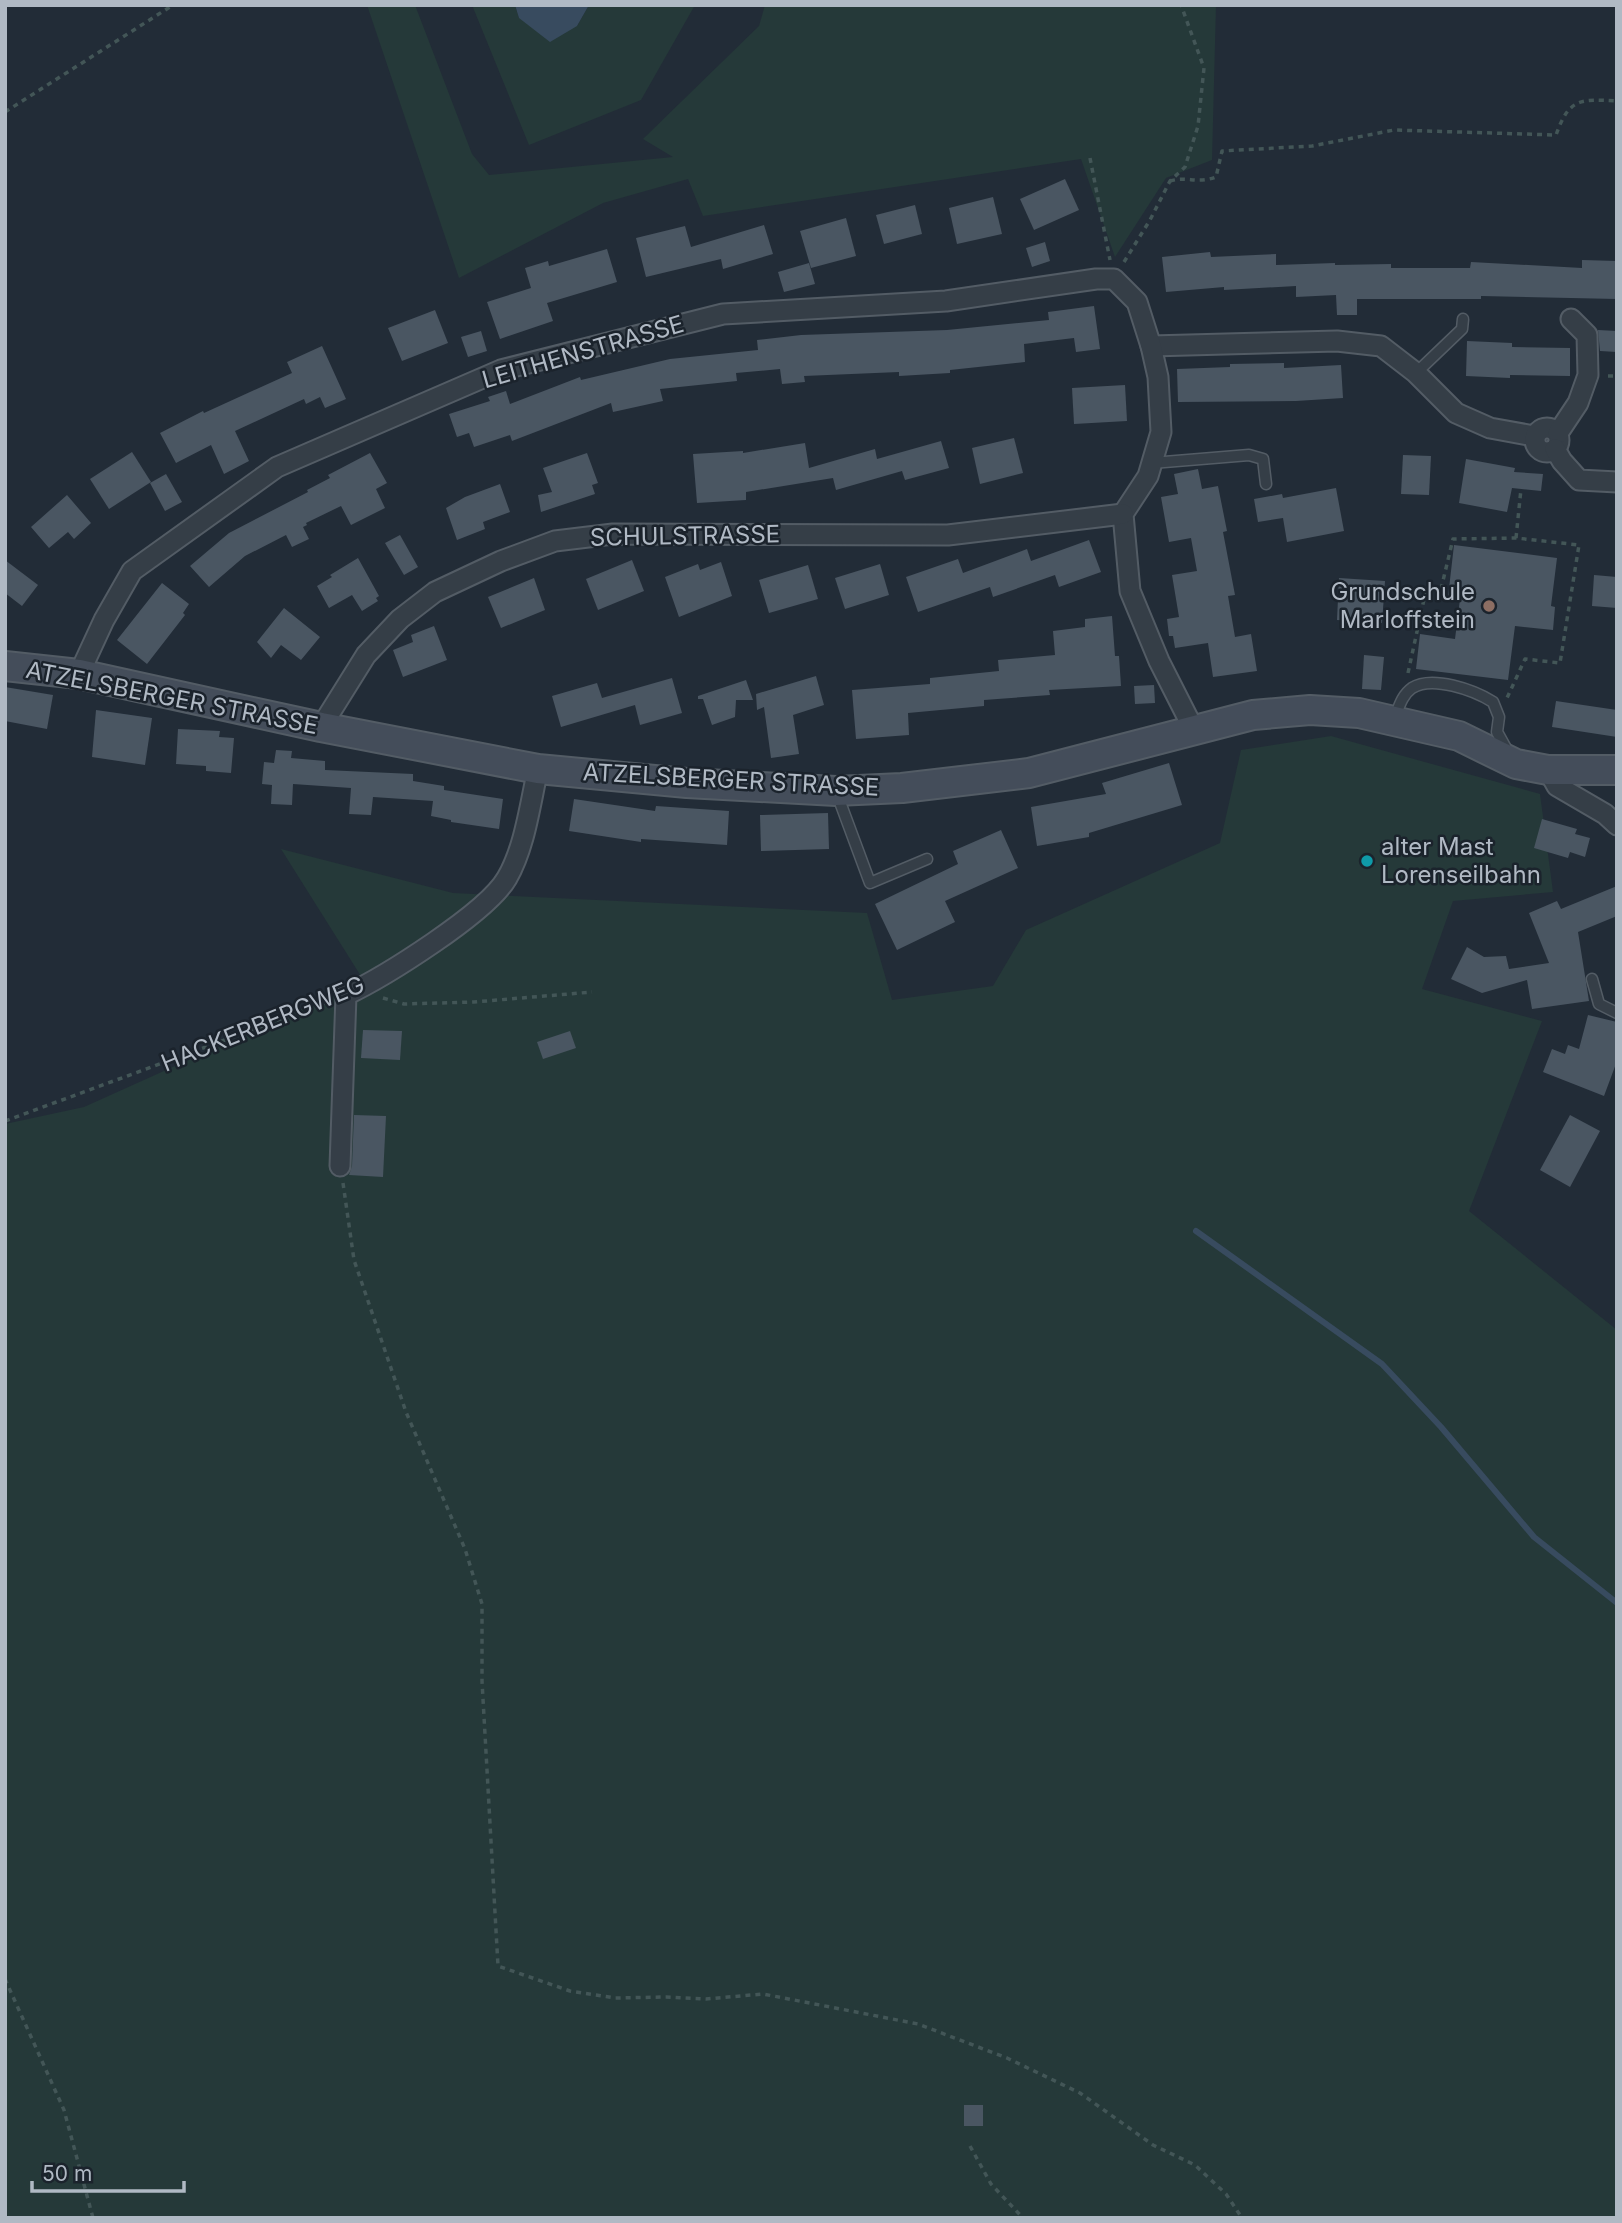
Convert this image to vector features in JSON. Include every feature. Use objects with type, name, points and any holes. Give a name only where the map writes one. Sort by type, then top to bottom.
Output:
[{"type":"street","name":"LEITHENSTRASSE","points":[[79,674],[104,620],[132,571],[276,467],[501,370],[723,314],[946,300],[1096,279],[1114,279]]},
{"type":"street","points":[[1114,279],[1137,302],[1158,377],[1161,432],[1148,476],[1123,514],[1130,591],[1159,661],[1194,730]]},
{"type":"street","points":[[1556,441],[1578,403],[1588,375],[1587,335],[1571,319]]},
{"type":"street","points":[[1150,346],[1337,341],[1381,346],[1416,373],[1456,412],[1490,428],[1534,436],[1545,427],[1552,428],[1562,461],[1579,480],[1617,482]]},
{"type":"street","name":"SCHULSTRASSE","points":[[321,727],[366,655],[400,619],[435,592],[501,561],[555,541],[613,534],[948,535],[1123,514]]},
{"type":"street","name":"ATZELSBERGER STRASSE","points":[[5,666],[79,674],[321,727],[538,769],[687,783],[836,791],[902,788],[1029,773],[1253,715],[1310,710],[1359,713],[1459,736],[1516,764],[1548,770],[1617,770]]},
{"type":"street","name":"HACKERBERGWEG","points":[[355,991],[442,935],[481,907],[500,888],[508,876],[517,851],[538,769]]},
{"type":"street","points":[[1548,770],[1558,786],[1605,814],[1617,825]]},
{"type":"street","points":[[340,1166],[355,991]]},
{"type":"lane","points":[[1416,373],[1462,329],[1463,319]]},
{"type":"lane","points":[[1152,463],[1249,455],[1263,458],[1266,484]]},
{"type":"lane","points":[[1394,721],[1402,699],[1412,689],[1429,682],[1466,689],[1493,702],[1499,717],[1497,733],[1516,764]]},
{"type":"lane","points":[[836,791],[870,884],[927,859]]},
{"type":"lane","points":[[1592,979],[1599,1004],[1617,1013]]},
{"type":"path","points":[[5,112],[173,5]]},
{"type":"path","points":[[1114,279],[1170,181],[1185,167],[1198,125],[1204,68],[1181,5]]},
{"type":"path","points":[[1170,181],[1216,177],[1222,151],[1312,146],[1394,130],[1556,135],[1564,114],[1584,99],[1617,101]]},
{"type":"path","points":[[1090,158],[1114,279]]},
{"type":"path","points":[[1516,538],[1521,489]]},
{"type":"path","points":[[1406,695],[1406,681],[1426,590],[1441,589],[1452,539],[1516,538],[1579,545],[1560,663],[1525,659],[1510,694],[1496,710]]},
{"type":"path","points":[[355,991],[404,1004],[474,1002],[592,992]]},
{"type":"path","name":"HACKERBERGWEG","points":[[5,1121],[355,991]]},
{"type":"path","points":[[340,1166],[354,1260],[406,1412],[465,1549],[482,1604],[482,1681],[498,1966],[570,1991],[604,1996],[706,1999],[763,1994],[918,2024],[1007,2058],[1080,2093],[1153,2145],[1195,2165],[1226,2194],[1242,2218]]},
{"type":"path","points":[[5,1979],[64,2110],[93,2218]]},
{"type":"path","points":[[970,2146],[991,2184],[1023,2218]]},
{"type":"green space","points":[[367,5],[415,5],[472,154],[489,175],[673,157],[643,139],[759,26],[765,5],[1216,5],[1212,160],[1166,178],[1115,257],[1081,159],[703,216],[688,179],[603,203],[459,278]]},
{"type":"green space","points":[[472,5],[515,5],[519,18],[577,26],[589,5],[695,5],[641,100],[529,145]]},
{"type":"green space","points":[[1331,736],[1540,794],[1553,892],[1453,901],[1422,989],[1542,1021],[1469,1211],[1617,1330],[1617,2218],[5,2218],[5,1124],[84,1107],[364,981],[281,849],[453,893],[867,913],[892,1000],[993,986],[1026,930],[1220,843],[1241,750]]},
{"type":"water","points":[[515,5],[589,5],[577,26],[550,42],[519,18]]},
{"type":"building","points":[[1065,179],[1079,210],[1034,230],[1020,199]]},
{"type":"building","points":[[993,197],[1002,234],[957,244],[949,208]]},
{"type":"building","points":[[915,205],[922,234],[884,244],[876,215]]},
{"type":"building","points":[[846,218],[856,256],[811,268],[800,231]]},
{"type":"building","points":[[764,225],[773,254],[723,269],[721,259],[646,277],[636,238],[685,226],[691,247]]},
{"type":"building","points":[[1045,242],[1050,261],[1032,267],[1026,248]]},
{"type":"building","points":[[607,249],[617,282],[547,303],[553,321],[500,339],[487,302],[531,288],[525,268],[548,261],[549,266]]},
{"type":"building","points":[[1210,252],[1211,257],[1276,254],[1276,265],[1391,264],[1391,268],[1470,268],[1471,262],[1582,268],[1582,260],[1617,261],[1617,299],[1481,296],[1481,299],[1357,299],[1357,315],[1337,315],[1336,295],[1296,297],[1296,286],[1224,290],[1224,287],[1166,292],[1162,257]]},
{"type":"building","points":[[809,263],[815,284],[784,292],[778,272]]},
{"type":"building","points":[[1094,306],[1100,349],[1076,352],[1074,338],[1024,344],[1025,362],[950,370],[950,373],[804,376],[805,382],[782,384],[780,369],[736,373],[737,381],[660,389],[663,401],[613,412],[611,403],[512,441],[510,435],[474,447],[469,433],[457,437],[449,414],[490,401],[488,397],[506,391],[510,404],[580,377],[581,380],[670,359],[758,350],[757,340],[801,335],[947,330],[1049,320],[1048,312]]},
{"type":"building","points":[[435,310],[448,343],[402,361],[388,328]]},
{"type":"building","points":[[1598,330],[1617,331],[1617,352],[1600,351]]},
{"type":"building","points":[[481,331],[487,351],[468,357],[461,337]]},
{"type":"building","points":[[1467,341],[1512,343],[1512,347],[1570,348],[1570,376],[1466,376]]},
{"type":"building","points":[[322,346],[346,399],[325,408],[320,397],[306,404],[304,399],[235,431],[249,461],[224,474],[211,445],[176,463],[160,433],[203,411],[204,413],[292,373],[287,362]]},
{"type":"building","points":[[1284,363],[1284,368],[1341,365],[1343,398],[1178,402],[1177,369]]},
{"type":"building","points":[[1125,385],[1127,421],[1074,424],[1072,388]]},
{"type":"building","points":[[1014,438],[1023,473],[980,484],[972,448]]},
{"type":"building","points":[[941,441],[949,468],[905,480],[902,471],[836,490],[833,478],[746,492],[746,500],[697,503],[693,454],[743,453],[805,443],[809,468],[875,449],[877,459]]},
{"type":"building","points":[[132,452],[151,482],[109,509],[90,479]]},
{"type":"building","points":[[370,453],[387,483],[376,489],[385,508],[351,525],[341,506],[306,523],[303,527],[309,539],[292,547],[286,535],[245,556],[209,587],[190,566],[229,533],[308,492],[307,490],[330,478],[328,475]]},
{"type":"building","points":[[587,453],[598,483],[592,485],[595,494],[541,512],[538,495],[552,492],[543,468]]},
{"type":"building","points":[[1403,455],[1431,456],[1429,495],[1401,494]]},
{"type":"building","points":[[1466,459],[1515,468],[1514,472],[1543,474],[1541,491],[1512,488],[1507,512],[1459,503]]},
{"type":"building","points":[[1198,469],[1202,489],[1218,486],[1227,531],[1223,532],[1235,595],[1228,596],[1235,637],[1251,634],[1257,671],[1213,677],[1208,643],[1175,648],[1173,636],[1169,636],[1167,619],[1179,617],[1172,575],[1197,571],[1191,538],[1169,542],[1161,497],[1178,494],[1174,474]]},
{"type":"building","points":[[166,474],[182,502],[165,511],[150,483]]},
{"type":"building","points":[[500,484],[510,512],[483,522],[485,529],[457,540],[446,508],[465,497]]},
{"type":"building","points":[[1336,488],[1344,531],[1287,542],[1283,518],[1258,522],[1254,499],[1282,494],[1283,498]]},
{"type":"building","points":[[67,495],[91,523],[74,539],[68,532],[49,548],[31,527]]},
{"type":"building","points":[[400,535],[418,567],[404,575],[385,543]]},
{"type":"building","points":[[1089,540],[1101,572],[1059,587],[1055,575],[993,597],[990,587],[918,612],[906,577],[958,559],[963,573],[1027,549],[1031,561]]},
{"type":"building","points":[[1454,545],[1557,558],[1551,606],[1555,607],[1553,630],[1515,626],[1508,680],[1416,669],[1420,634],[1455,639],[1460,599],[1448,597]]},
{"type":"building","points":[[358,558],[379,596],[376,598],[378,601],[362,611],[352,595],[329,608],[317,586]]},
{"type":"building","points":[[5,560],[38,585],[22,606],[5,593]]},
{"type":"building","points":[[632,560],[644,591],[598,610],[586,579]]},
{"type":"building","points":[[721,562],[732,596],[679,617],[665,577],[698,564],[700,570]]},
{"type":"building","points":[[880,564],[889,595],[845,609],[835,578]]},
{"type":"building","points":[[808,565],[818,599],[769,613],[759,580]]},
{"type":"building","points":[[1594,575],[1617,577],[1617,608],[1592,606]]},
{"type":"building","points":[[534,578],[545,610],[501,628],[488,597]]},
{"type":"building","points":[[1339,578],[1385,581],[1382,623],[1337,620]]},
{"type":"building","points":[[162,583],[189,604],[183,613],[185,615],[147,664],[117,640]]},
{"type":"building","points":[[284,608],[320,637],[301,660],[281,645],[271,658],[257,642]]},
{"type":"building","points":[[1112,616],[1115,656],[1119,656],[1121,686],[1049,690],[1050,695],[984,700],[984,706],[908,713],[909,735],[856,739],[852,690],[930,684],[930,678],[999,671],[998,660],[1055,655],[1053,631],[1085,627],[1085,619]]},
{"type":"building","points":[[434,626],[447,660],[403,677],[393,650],[413,642],[411,635]]},
{"type":"building","points":[[1364,655],[1384,657],[1381,690],[1362,689]]},
{"type":"building","points":[[816,676],[824,705],[793,715],[799,754],[771,758],[764,707],[757,710],[756,694]]},
{"type":"building","points":[[672,678],[682,713],[640,725],[635,705],[561,727],[552,696],[597,683],[602,698]]},
{"type":"building","points":[[746,680],[753,700],[736,700],[735,717],[712,725],[703,699],[698,699],[698,696]]},
{"type":"building","points":[[1154,685],[1155,703],[1135,704],[1134,686]]},
{"type":"building","points":[[5,687],[53,695],[47,729],[5,721]]},
{"type":"building","points":[[1556,701],[1617,710],[1617,737],[1552,727]]},
{"type":"building","points":[[96,710],[152,718],[145,765],[92,757]]},
{"type":"building","points":[[178,729],[220,731],[219,737],[234,738],[231,773],[206,771],[206,766],[176,764]]},
{"type":"building","points":[[276,750],[292,751],[291,758],[325,761],[325,770],[413,774],[413,781],[444,786],[444,790],[503,799],[499,829],[451,822],[431,816],[433,801],[373,797],[371,815],[349,814],[351,788],[293,784],[292,805],[271,804],[272,785],[262,784],[264,762],[274,763]]},
{"type":"building","points":[[1169,763],[1182,805],[1089,833],[1089,837],[1037,846],[1031,807],[1106,794],[1102,783]]},
{"type":"building","points":[[574,799],[655,811],[656,806],[729,811],[727,845],[641,839],[641,842],[569,831]]},
{"type":"building","points":[[828,813],[829,849],[761,851],[760,815]]},
{"type":"building","points":[[1542,819],[1577,829],[1575,834],[1590,838],[1585,857],[1570,852],[1568,858],[1534,848]]},
{"type":"building","points":[[1001,830],[1018,868],[945,901],[955,922],[897,950],[875,904],[958,864],[953,851]]},
{"type":"building","points":[[1617,886],[1617,916],[1578,932],[1589,1001],[1532,1009],[1527,980],[1482,993],[1451,979],[1467,947],[1484,957],[1506,956],[1509,969],[1549,963],[1529,913],[1557,901],[1561,909]]},
{"type":"building","points":[[1588,1015],[1617,1022],[1617,1061],[1604,1096],[1543,1072],[1552,1049],[1565,1054],[1568,1045],[1579,1049]]},
{"type":"building","points":[[363,1030],[402,1031],[400,1060],[361,1058]]},
{"type":"building","points":[[570,1031],[576,1048],[543,1059],[537,1042]]},
{"type":"building","points":[[354,1115],[386,1116],[383,1177],[349,1175],[352,1166]]},
{"type":"building","points":[[1570,1115],[1600,1131],[1570,1187],[1540,1170]]},
{"type":"building","points":[[964,2105],[983,2105],[983,2126],[964,2126]]},
{"type":"waterway","points":[[1196,1231],[1382,1364],[1441,1427],[1534,1537],[1617,1603]]},
{"type":"place","name":"Grundschule Marloffstein","points":[[1489,606]]},
{"type":"place","name":"alter Mast Lorenseilbahn","points":[[1367,861]]}]
